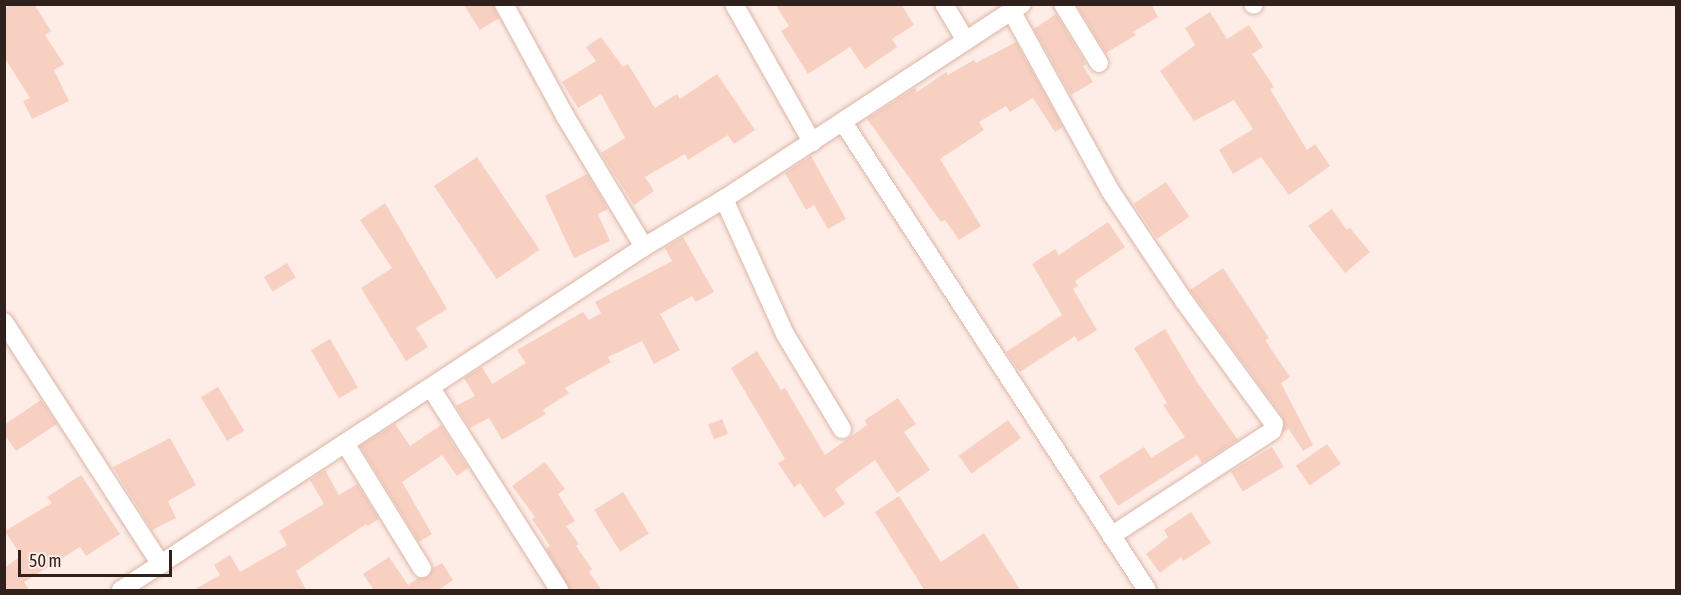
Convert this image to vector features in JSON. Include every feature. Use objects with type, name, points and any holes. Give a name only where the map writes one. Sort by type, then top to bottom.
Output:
[{"type":"street","points":[[504,4],[565,116],[644,247]]},
{"type":"street","points":[[734,4],[812,142]]},
{"type":"street","points":[[944,4],[966,41]]},
{"type":"street","points":[[1064,4],[1099,63]]},
{"type":"street","points":[[121,591],[644,247],[724,199],[1017,8],[1111,192],[1184,302],[1274,424],[1272,431],[1111,536]]},
{"type":"street","points":[[843,122],[1147,591]]},
{"type":"street","points":[[724,199],[785,334],[842,429]]},
{"type":"street","points":[[4,322],[161,565]]},
{"type":"street","points":[[431,388],[559,591]]},
{"type":"street","points":[[345,443],[422,568]]},
{"type":"building","points":[[12,4],[34,4],[51,31],[45,35],[64,64],[54,70],[69,101],[32,119],[23,101],[30,98],[4,57],[4,9]]},
{"type":"building","points":[[463,4],[493,4],[499,18],[480,30]]},
{"type":"building","points":[[775,4],[901,4],[914,25],[892,39],[897,47],[865,69],[850,47],[808,74],[781,31],[789,26]]},
{"type":"building","points":[[1076,4],[1151,4],[1158,17],[1133,32],[1136,35],[1106,53]]},
{"type":"building","points":[[1210,12],[1227,39],[1249,25],[1263,47],[1252,54],[1274,87],[1270,89],[1307,150],[1315,144],[1330,166],[1289,195],[1261,157],[1233,174],[1219,150],[1253,129],[1234,100],[1194,121],[1160,71],[1195,45],[1185,28]]},
{"type":"building","points":[[1056,14],[1086,64],[1083,66],[1093,82],[1071,95],[1034,29]]},
{"type":"building","points":[[601,37],[623,67],[628,64],[655,108],[677,94],[680,99],[717,74],[755,130],[734,144],[728,135],[688,160],[685,154],[645,177],[654,191],[634,205],[601,153],[625,138],[601,94],[578,108],[562,82],[596,61],[586,47]]},
{"type":"building","points":[[1016,42],[1063,127],[1055,132],[1033,98],[1010,112],[1006,106],[979,122],[984,130],[940,159],[981,226],[959,240],[945,220],[941,222],[867,119],[915,88],[917,92],[946,72],[948,75],[974,60],[976,63]]},
{"type":"building","points":[[811,156],[846,219],[828,229],[814,205],[806,210],[785,173]]},
{"type":"building","points":[[477,157],[540,250],[497,279],[434,186]]},
{"type":"building","points":[[587,174],[608,209],[598,214],[610,241],[574,258],[545,196]]},
{"type":"building","points":[[1166,182],[1189,217],[1157,239],[1134,204]]},
{"type":"building","points":[[385,203],[447,309],[416,328],[428,347],[406,361],[361,288],[392,268],[360,220]]},
{"type":"building","points":[[1332,209],[1347,230],[1350,228],[1370,252],[1345,273],[1308,226]]},
{"type":"building","points":[[1108,222],[1125,247],[1075,281],[1078,286],[1073,289],[1097,330],[1078,342],[1075,336],[1020,372],[1006,352],[1062,315],[1032,264],[1055,249],[1059,255]]},
{"type":"building","points":[[683,237],[714,292],[696,302],[692,296],[660,314],[680,350],[654,364],[642,341],[608,357],[611,362],[565,388],[569,393],[543,410],[546,414],[502,440],[489,418],[470,428],[456,406],[475,396],[464,378],[482,367],[492,384],[526,363],[517,350],[583,312],[589,320],[601,313],[595,302],[672,261],[665,248]]},
{"type":"building","points":[[287,263],[296,278],[273,291],[264,277]]},
{"type":"building","points":[[1223,268],[1269,338],[1265,340],[1290,377],[1281,383],[1313,445],[1303,451],[1289,429],[1283,432],[1283,417],[1190,290]]},
{"type":"building","points":[[1165,329],[1197,382],[1238,440],[1202,463],[1197,455],[1118,506],[1099,476],[1144,447],[1151,458],[1185,437],[1163,405],[1167,403],[1134,348]]},
{"type":"building","points":[[330,339],[358,387],[339,398],[311,350]]},
{"type":"building","points":[[757,351],[781,390],[785,388],[825,455],[867,425],[865,420],[898,398],[916,424],[904,432],[930,470],[897,493],[875,460],[835,489],[845,504],[824,518],[800,483],[794,487],[778,463],[785,459],[731,368]]},
{"type":"building","points":[[218,387],[244,431],[227,441],[201,397]]},
{"type":"building","points":[[41,400],[57,424],[16,451],[4,434],[4,425]]},
{"type":"building","points":[[722,419],[728,434],[714,439],[708,425]]},
{"type":"building","points":[[1008,420],[1021,438],[972,474],[959,456]]},
{"type":"building","points":[[395,424],[410,446],[441,425],[468,468],[457,476],[442,455],[402,482],[432,534],[419,542],[360,446]]},
{"type":"building","points":[[170,438],[196,485],[168,501],[176,518],[152,530],[113,467]]},
{"type":"building","points":[[1327,444],[1341,464],[1310,485],[1296,466]]},
{"type":"building","points":[[1272,447],[1284,467],[1243,491],[1231,472]]},
{"type":"building","points":[[545,462],[565,489],[558,494],[575,521],[566,526],[579,544],[576,546],[592,569],[589,572],[602,591],[571,591],[546,549],[550,546],[532,519],[535,517],[512,486]]},
{"type":"building","points":[[325,470],[339,495],[357,484],[379,519],[368,526],[366,524],[296,571],[307,591],[192,591],[220,575],[214,565],[230,555],[240,572],[287,545],[279,531],[324,504],[310,480]]},
{"type":"building","points":[[81,475],[120,534],[86,556],[80,547],[24,582],[30,591],[4,591],[4,568],[21,556],[5,531],[52,503],[47,497]]},
{"type":"building","points":[[623,492],[649,534],[620,552],[594,510]]},
{"type":"building","points":[[899,496],[941,562],[984,533],[1021,591],[925,591],[875,512]]},
{"type":"building","points":[[1191,512],[1211,543],[1183,561],[1181,557],[1160,573],[1146,554],[1168,537],[1164,530]]},
{"type":"building","points":[[389,557],[408,585],[418,578],[428,577],[433,568],[442,563],[453,580],[437,591],[374,591],[363,574]]}]
